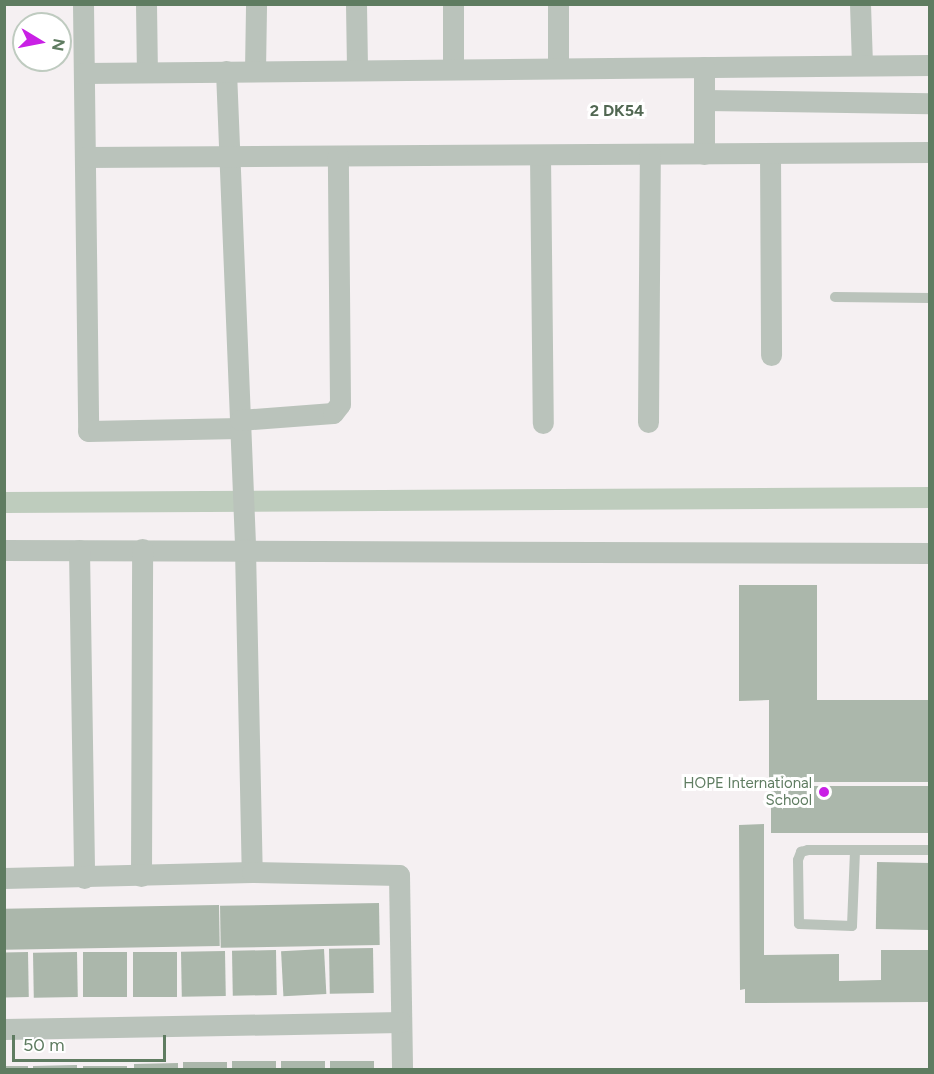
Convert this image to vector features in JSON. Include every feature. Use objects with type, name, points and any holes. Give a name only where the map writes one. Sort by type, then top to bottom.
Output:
[{"type":"street","points":[[83,4],[88,431],[240,424],[333,413],[340,404],[338,156]]},
{"type":"street","points":[[146,4],[147,72]]},
{"type":"street","points":[[255,71],[256,4]]},
{"type":"street","points":[[356,4],[357,70]]},
{"type":"street","points":[[453,4],[453,69]]},
{"type":"street","points":[[558,4],[558,68]]},
{"type":"street","points":[[860,4],[862,65]]},
{"type":"street","points":[[84,73],[930,65]]},
{"type":"street","points":[[704,67],[704,154]]},
{"type":"street","points":[[226,71],[244,526],[252,872]]},
{"type":"street","points":[[704,100],[930,103]]},
{"type":"street","points":[[770,153],[771,355]]},
{"type":"street","points":[[85,157],[930,153]]},
{"type":"street","points":[[648,422],[650,154]]},
{"type":"street","points":[[540,155],[543,423]]},
{"type":"street","points":[[141,876],[142,549]]},
{"type":"street","points":[[4,550],[930,553]]},
{"type":"street","points":[[79,550],[84,878]]},
{"type":"street","points":[[4,878],[84,878],[252,872],[399,874],[402,1070]]},
{"type":"street","points":[[4,1029],[401,1022]]},
{"type":"lane","points":[[835,297],[930,298]]},
{"type":"lane","points":[[855,850],[852,926],[799,924],[798,860],[801,852],[855,850],[930,850]]},
{"type":"building","points":[[739,585],[817,585],[817,700],[930,700],[930,782],[769,782],[769,700],[739,701]]},
{"type":"building","points":[[771,786],[930,786],[930,833],[771,833]]},
{"type":"building","points":[[764,824],[764,955],[839,954],[839,981],[881,980],[881,950],[930,950],[930,1002],[745,1003],[745,989],[740,990],[739,825]]},
{"type":"building","points":[[877,862],[930,863],[929,930],[876,929]]},
{"type":"building","points":[[379,903],[380,945],[221,948],[220,906]]},
{"type":"building","points":[[219,905],[220,946],[5,950],[4,909]]},
{"type":"building","points":[[373,948],[374,993],[330,994],[329,949]]},
{"type":"building","points":[[324,949],[326,994],[283,996],[281,951]]},
{"type":"building","points":[[276,950],[277,995],[233,996],[232,951]]},
{"type":"building","points":[[225,951],[226,996],[182,997],[181,952]]},
{"type":"building","points":[[4,952],[28,952],[29,997],[5,997]]},
{"type":"building","points":[[77,952],[78,997],[34,998],[33,953]]},
{"type":"building","points":[[83,952],[127,952],[127,997],[83,997]]},
{"type":"building","points":[[133,952],[177,952],[177,997],[133,997]]},
{"type":"building","points":[[232,1061],[276,1061],[276,1070],[232,1070]]},
{"type":"building","points":[[281,1061],[325,1061],[325,1070],[281,1070]]},
{"type":"building","points":[[330,1061],[374,1061],[374,1070],[330,1070]]},
{"type":"building","points":[[183,1062],[227,1062],[227,1070],[183,1070]]},
{"type":"building","points":[[178,1063],[178,1070],[134,1070],[134,1064]]},
{"type":"building","points":[[77,1065],[77,1070],[33,1070],[33,1066]]},
{"type":"building","points":[[5,1066],[28,1066],[28,1070],[5,1070]]},
{"type":"building","points":[[83,1066],[127,1066],[127,1070],[83,1070]]},
{"type":"waterway","points":[[4,502],[930,497]]},
{"type":"place","name":"HOPE International School","points":[[824,792]]},
{"type":"district","name":"2 DK54","points":[[617,111]]}]
